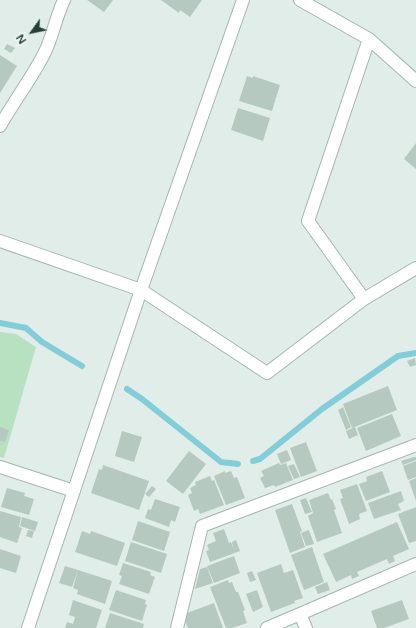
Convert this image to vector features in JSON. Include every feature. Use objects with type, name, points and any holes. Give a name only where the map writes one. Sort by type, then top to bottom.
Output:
[{"type":"street","points":[[0,126],[46,51],[64,0]]},
{"type":"street","points":[[28,628],[141,290],[243,0]]},
{"type":"street","points":[[300,0],[369,39],[416,82]]},
{"type":"street","points":[[364,299],[308,221],[369,39]]},
{"type":"street","points":[[0,241],[141,290],[267,373],[364,299],[416,268]]},
{"type":"street","points":[[177,628],[202,526],[416,445]]},
{"type":"street","points":[[0,467],[74,491]]},
{"type":"street","points":[[266,628],[416,564]]},
{"type":"street","points":[[300,614],[306,628]]},
{"type":"green space","points":[[0,332],[16,334],[36,347],[4,458],[0,457]]},
{"type":"building","points":[[87,0],[113,0],[104,12]]},
{"type":"building","points":[[161,0],[202,0],[190,17],[180,10],[179,13]]},
{"type":"building","points":[[7,44],[15,48],[11,53],[4,49]]},
{"type":"building","points":[[0,55],[17,66],[0,93]]},
{"type":"building","points":[[247,76],[253,78],[253,76],[280,85],[272,111],[239,101]]},
{"type":"building","points":[[238,108],[270,118],[263,141],[231,130]]},
{"type":"building","points":[[416,143],[416,169],[404,159]]},
{"type":"building","points":[[415,358],[416,365],[410,367],[407,361]]},
{"type":"building","points":[[388,386],[397,410],[352,428],[343,404]]},
{"type":"building","points":[[343,407],[351,427],[346,430],[338,410]]},
{"type":"building","points":[[392,414],[401,436],[366,451],[357,428]]},
{"type":"building","points":[[0,427],[9,430],[5,442],[0,441]]},
{"type":"building","points":[[355,427],[358,435],[349,439],[346,431]]},
{"type":"building","points":[[122,431],[142,437],[134,462],[115,456]]},
{"type":"building","points":[[306,442],[317,471],[301,477],[290,448]]},
{"type":"building","points":[[287,450],[291,460],[281,464],[277,454]]},
{"type":"building","points":[[189,451],[206,464],[183,494],[166,481]]},
{"type":"building","points":[[416,457],[416,460],[403,465],[401,461]]},
{"type":"building","points":[[416,461],[416,477],[408,480],[403,466]]},
{"type":"building","points":[[279,463],[280,465],[286,463],[293,480],[275,487],[274,485],[265,488],[260,478],[264,476],[261,471]]},
{"type":"building","points":[[294,464],[300,477],[294,479],[288,466]]},
{"type":"building","points":[[103,465],[149,481],[139,510],[91,493],[99,469],[102,470]]},
{"type":"building","points":[[225,471],[225,473],[231,471],[234,478],[237,477],[245,498],[226,505],[214,476]]},
{"type":"building","points":[[382,471],[390,492],[366,501],[359,484],[367,481],[366,477]]},
{"type":"building","points":[[210,476],[212,481],[214,480],[224,505],[200,514],[198,509],[194,511],[188,495],[192,493],[190,488],[196,485],[195,482]]},
{"type":"building","points":[[416,478],[416,501],[409,481]]},
{"type":"building","points":[[357,484],[367,511],[359,514],[360,519],[349,524],[340,499],[343,498],[340,490]]},
{"type":"building","points":[[152,486],[156,489],[149,497],[145,494]]},
{"type":"building","points":[[7,488],[25,493],[24,496],[34,499],[29,515],[1,507]]},
{"type":"building","points":[[401,491],[404,501],[398,504],[401,510],[374,519],[368,503]]},
{"type":"building","points":[[328,493],[336,509],[334,510],[342,533],[317,542],[308,516],[313,513],[309,500]]},
{"type":"building","points":[[306,498],[312,512],[305,514],[300,500]]},
{"type":"building","points":[[155,499],[180,507],[175,522],[171,520],[169,527],[145,518],[148,509],[151,510]]},
{"type":"building","points":[[292,504],[302,531],[300,532],[305,547],[290,553],[275,510]]},
{"type":"building","points":[[416,507],[416,541],[409,543],[398,514]]},
{"type":"building","points":[[0,511],[21,517],[19,527],[22,528],[17,543],[0,537]]},
{"type":"building","points":[[22,517],[38,522],[35,531],[20,526]]},
{"type":"building","points":[[138,521],[170,532],[164,551],[132,540]]},
{"type":"building","points":[[397,522],[409,549],[393,556],[395,561],[389,564],[387,559],[357,572],[359,576],[352,579],[351,575],[336,582],[323,554]]},
{"type":"building","points":[[224,529],[229,543],[231,542],[233,548],[232,542],[236,540],[240,551],[210,562],[206,551],[209,550],[207,545],[216,541],[213,533]]},
{"type":"building","points":[[28,530],[34,531],[32,538],[26,536]]},
{"type":"building","points":[[309,530],[314,544],[306,546],[301,533]]},
{"type":"building","points":[[82,531],[90,534],[91,531],[125,543],[117,566],[75,552]]},
{"type":"building","points":[[131,542],[167,554],[161,573],[125,561]]},
{"type":"building","points":[[312,547],[324,582],[304,590],[291,555]]},
{"type":"building","points":[[0,549],[21,556],[16,573],[0,568]]},
{"type":"building","points":[[234,556],[240,573],[214,583],[207,566]]},
{"type":"building","points":[[123,563],[151,572],[150,575],[155,577],[149,594],[119,584],[122,576],[119,575]]},
{"type":"building","points":[[281,564],[284,573],[293,570],[303,598],[294,601],[295,603],[271,612],[257,573]]},
{"type":"building","points":[[65,566],[78,570],[72,587],[59,583]]},
{"type":"building","points":[[207,567],[213,583],[195,589],[200,569]]},
{"type":"building","points":[[78,570],[112,581],[105,604],[77,594],[78,590],[73,588]]},
{"type":"building","points":[[252,571],[256,580],[250,582],[247,573]]},
{"type":"building","points":[[228,580],[229,583],[232,582],[236,592],[238,592],[245,610],[243,611],[247,623],[232,628],[226,628],[210,587]]},
{"type":"building","points":[[327,582],[330,590],[318,594],[315,587]]},
{"type":"building","points":[[116,590],[146,600],[145,604],[147,605],[142,621],[109,610]]},
{"type":"building","points":[[257,590],[263,607],[253,612],[246,594]]},
{"type":"building","points":[[73,600],[102,610],[96,628],[65,628],[67,622],[73,624],[75,617],[69,615]]},
{"type":"building","points":[[402,600],[409,619],[384,628],[377,628],[371,611]]},
{"type":"building","points":[[214,603],[223,628],[188,628],[185,621],[187,613]]},
{"type":"building","points":[[110,613],[144,624],[143,628],[105,628]]},
{"type":"waterway","points":[[0,323],[26,328],[42,342],[82,366]]},
{"type":"waterway","points":[[253,461],[260,459],[322,409],[398,356],[416,353]]},
{"type":"waterway","points":[[127,389],[142,399],[221,462],[238,464]]}]
